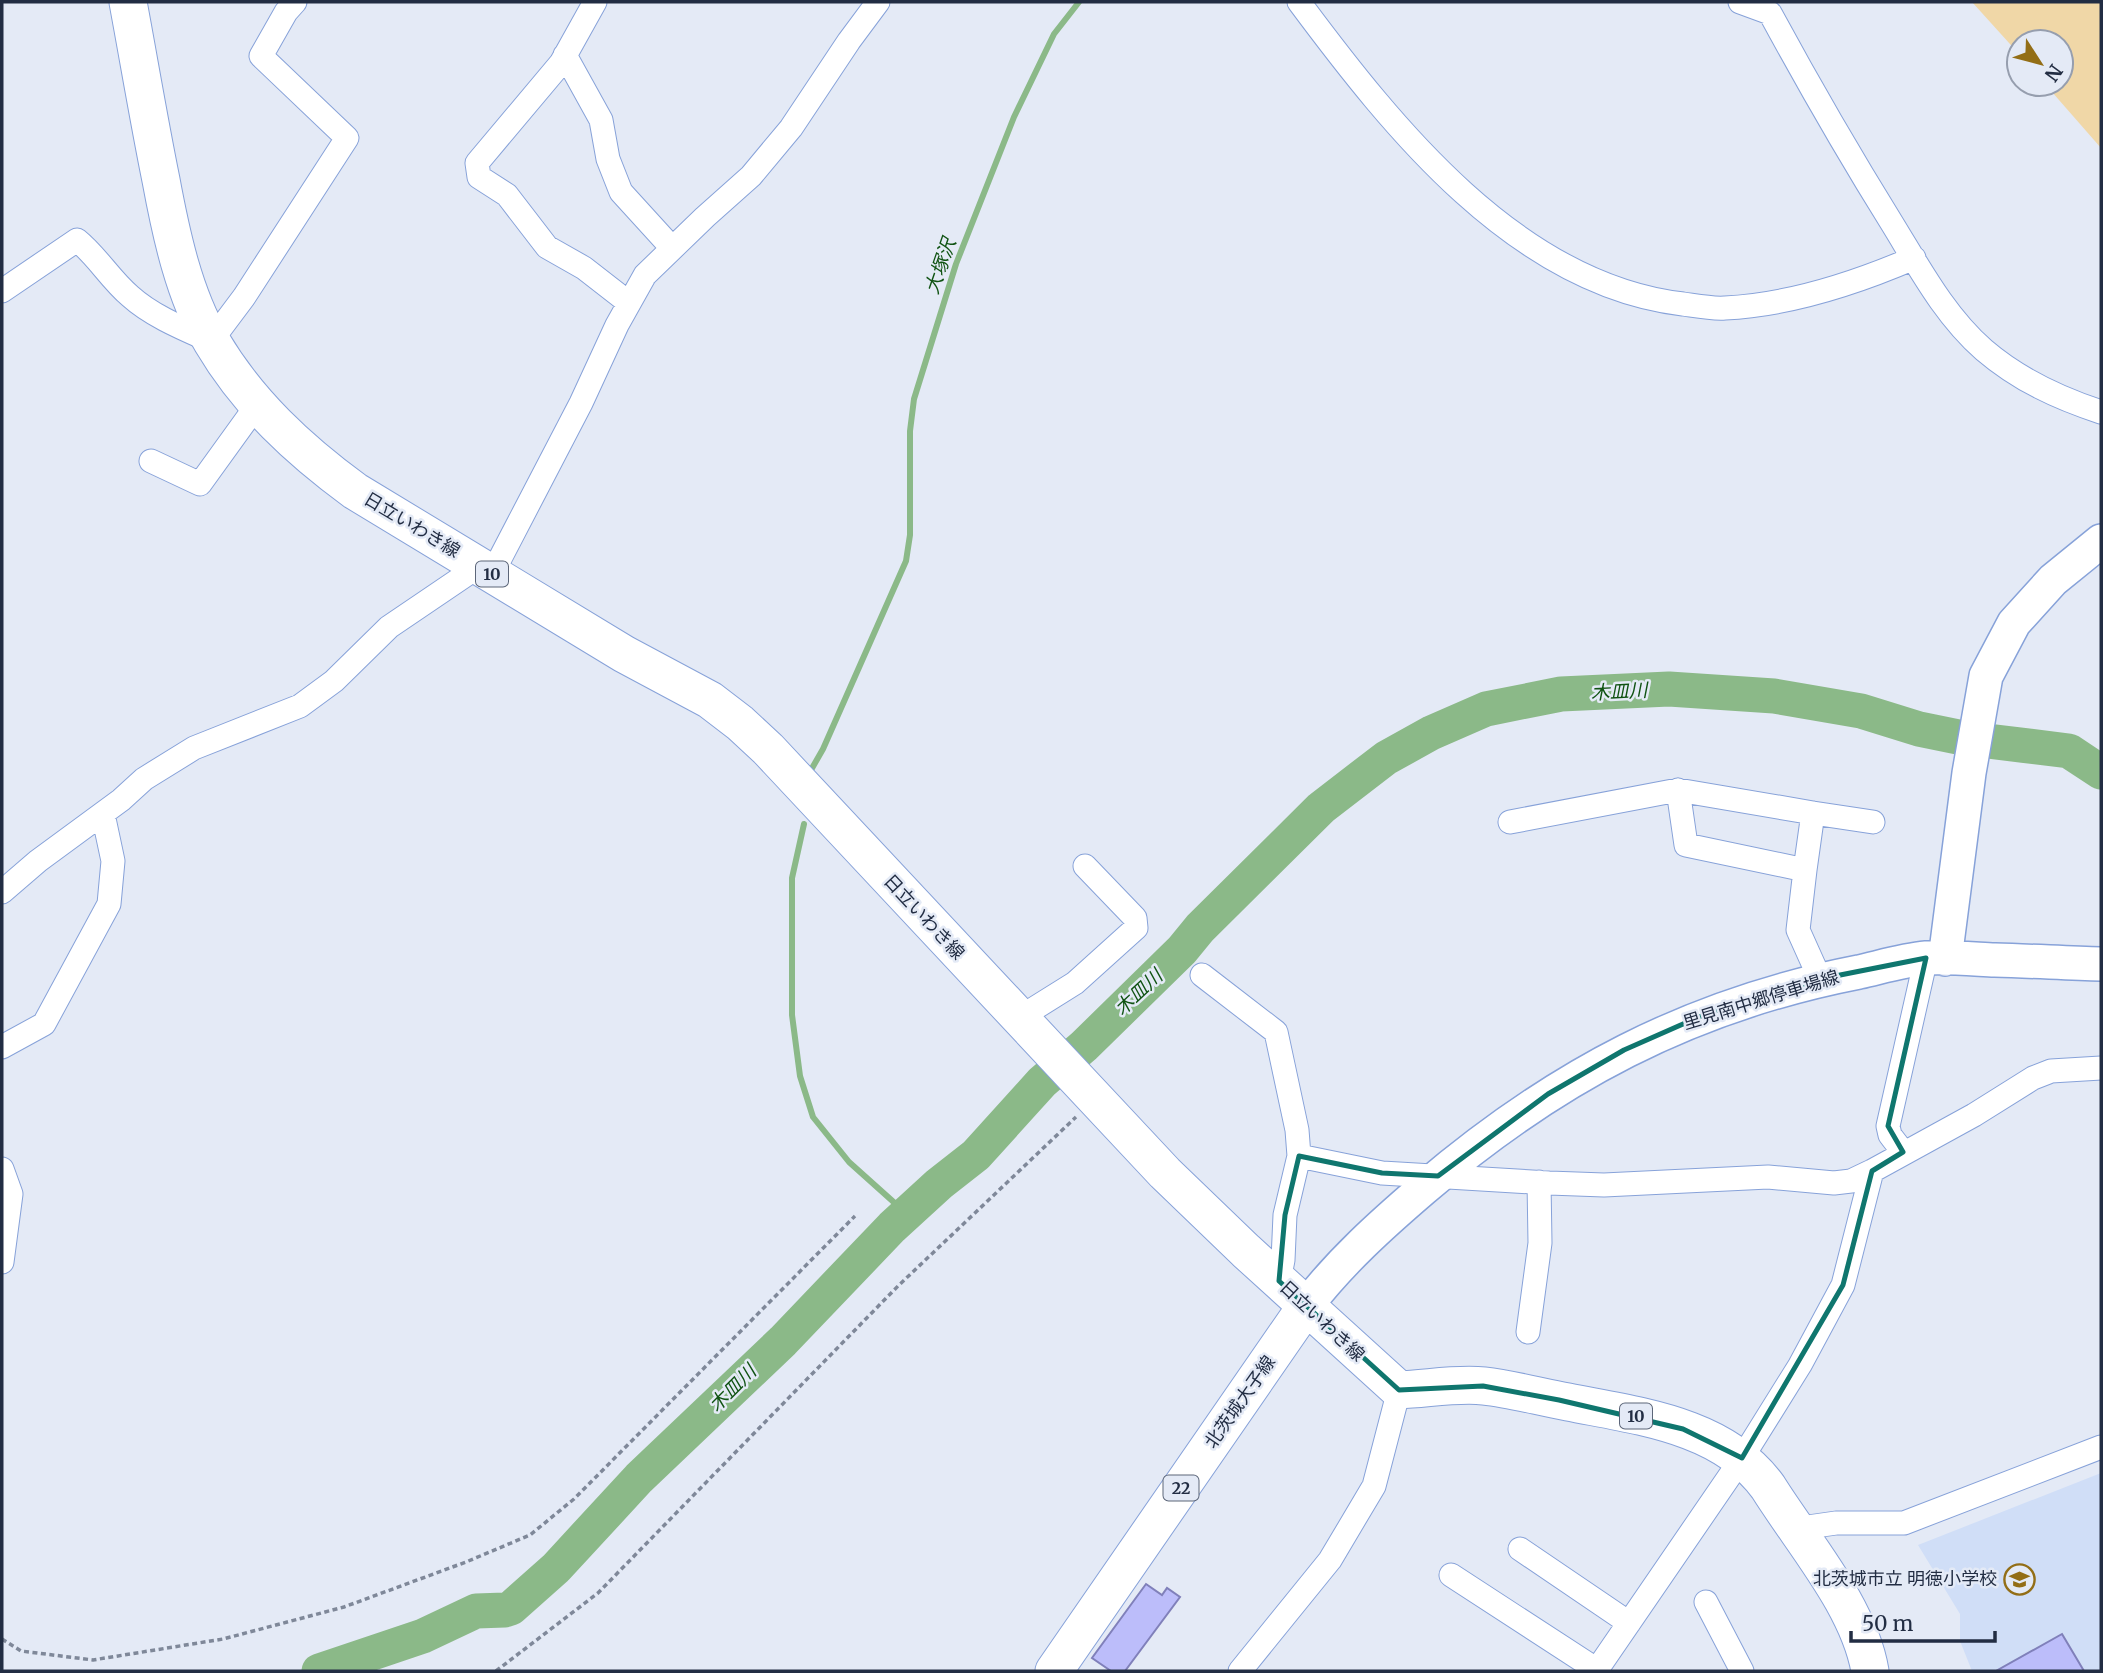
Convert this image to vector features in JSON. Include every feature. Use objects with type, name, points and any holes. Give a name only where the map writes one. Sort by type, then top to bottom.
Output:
[{"type":"main road","name":"日立いわき線","points":[[128,2],[169,220],[181,269],[211,341],[257,405],[296,444],[345,484],[624,654],[710,700],[740,723],[768,749],[1165,1172],[1399,1390]]},
{"type":"main road","points":[[1935,958],[1986,676],[2014,624],[2053,580],[2101,541]]},
{"type":"main road","name":"里見南中郷停車場線","points":[[1307,1305],[1368,1236],[1482,1140],[1548,1094],[1624,1049],[1708,1013],[1820,979],[1935,958],[2101,964]]},
{"type":"main road","name":"北茨城大子線","points":[[1054,1671],[1307,1305]]},
{"type":"main road","name":"10","points":[[1399,1390],[1483,1385],[1584,1405],[1683,1429],[1708,1438],[1742,1458],[1756,1470],[1843,1600],[1858,1632],[1870,1671]]},
{"type":"street","points":[[2,292],[77,240],[93,253],[130,296],[176,326],[211,341],[244,297],[347,138],[261,56],[286,12],[295,2]]},
{"type":"street","points":[[595,2],[561,63],[477,163],[479,177],[507,195],[547,247],[584,268],[629,303]]},
{"type":"street","points":[[2,892],[144,779],[194,748],[300,706],[334,681],[388,627],[412,608],[485,570],[581,403],[645,275],[751,176],[791,128],[878,2]]},
{"type":"street","points":[[1299,2],[1340,58],[1413,144],[1483,209],[1548,257],[1617,290],[1658,301],[1723,309],[1772,302],[1865,279],[1914,258]]},
{"type":"street","points":[[1740,2],[1770,13],[1945,308],[1984,350],[2027,382],[2060,398],[2101,412]]},
{"type":"street","points":[[565,55],[601,120],[608,159],[621,192],[673,248]]},
{"type":"street","points":[[151,461],[200,484],[257,405]]},
{"type":"street","points":[[1678,790],[1686,845],[1805,870]]},
{"type":"street","points":[[1510,822],[1678,790],[1873,822]]},
{"type":"street","points":[[1813,813],[1798,930],[1820,979]]},
{"type":"street","points":[[2,1047],[44,1024],[110,904],[113,861],[103,814]]},
{"type":"street","points":[[1027,1027],[1136,928],[1135,918],[1085,866]]},
{"type":"street","points":[[1903,1152],[1890,1135],[1888,1126],[1935,958]]},
{"type":"street","points":[[1202,975],[1276,1032],[1297,1130],[1299,1156],[1285,1215],[1279,1281]]},
{"type":"street","points":[[1299,1156],[1382,1173],[1539,1182],[1604,1185],[1768,1177],[1835,1183],[1851,1181],[1871,1171],[1973,1115],[2033,1078],[2051,1071],[2101,1069]]},
{"type":"street","points":[[2,1169],[11,1194],[2,1262]]},
{"type":"street","points":[[1451,1575],[1597,1671],[1742,1458],[1800,1365],[1843,1285],[1871,1171]]},
{"type":"street","points":[[1528,1332],[1540,1242],[1539,1182]]},
{"type":"street","points":[[1240,1671],[1330,1560],[1374,1486],[1399,1390]]},
{"type":"street","points":[[1794,1529],[1836,1523],[1904,1523],[2101,1447]]},
{"type":"street","points":[[1520,1549],[1629,1623]]},
{"type":"street","points":[[1706,1602],[1742,1671]]},
{"type":"path","points":[[496,1671],[598,1594],[1090,1093]]},
{"type":"path","points":[[2,1639],[21,1651],[93,1660],[223,1639],[344,1607],[530,1535],[574,1499],[855,1216]]},
{"type":"highlighted area","points":[[1926,958],[1888,1126],[1903,1152],[1872,1171],[1843,1285],[1742,1458],[1683,1429],[1559,1400],[1483,1386],[1399,1390],[1279,1281],[1285,1215],[1299,1156],[1382,1173],[1438,1176],[1548,1094],[1624,1050],[1708,1013],[1820,979]]},
{"type":"shaded area","points":[[1972,2],[2101,2],[2101,148],[2057,98],[2075,98],[2075,28],[2005,28],[2005,39]]},
{"type":"shaded area","name":"北茨城市立 明徳小学校","points":[[2101,1473],[2101,1671],[1972,1671],[1960,1641],[1960,1614],[1918,1545]]},
{"type":"building","points":[[1146,1584],[1162,1595],[1167,1588],[1180,1597],[1125,1671],[1111,1671],[1092,1658]]},
{"type":"building","points":[[2062,1634],[2084,1671],[1996,1671]]},
{"type":"waterway","name":"大塚沢","points":[[811,770],[823,749],[906,561],[910,535],[910,431],[914,399],[956,264],[1014,117],[1054,34],[1079,2]]},
{"type":"waterway","name":"木皿川","points":[[319,1671],[423,1636],[476,1611],[511,1608],[556,1568],[639,1478],[783,1341],[892,1227],[976,1155],[1042,1082],[1084,1046],[1182,950],[1200,928],[1321,808],[1386,758],[1431,733],[1486,709],[1561,694],[1669,689],[1774,696],[1861,711],[1919,729],[1963,738],[2069,751],[2101,772]]},
{"type":"waterway","points":[[804,824],[792,878],[792,1015],[800,1076],[813,1117],[849,1162],[907,1214]]},
{"type":"place","name":"北茨城市立 明徳小学校","points":[[2020,1579]]}]
